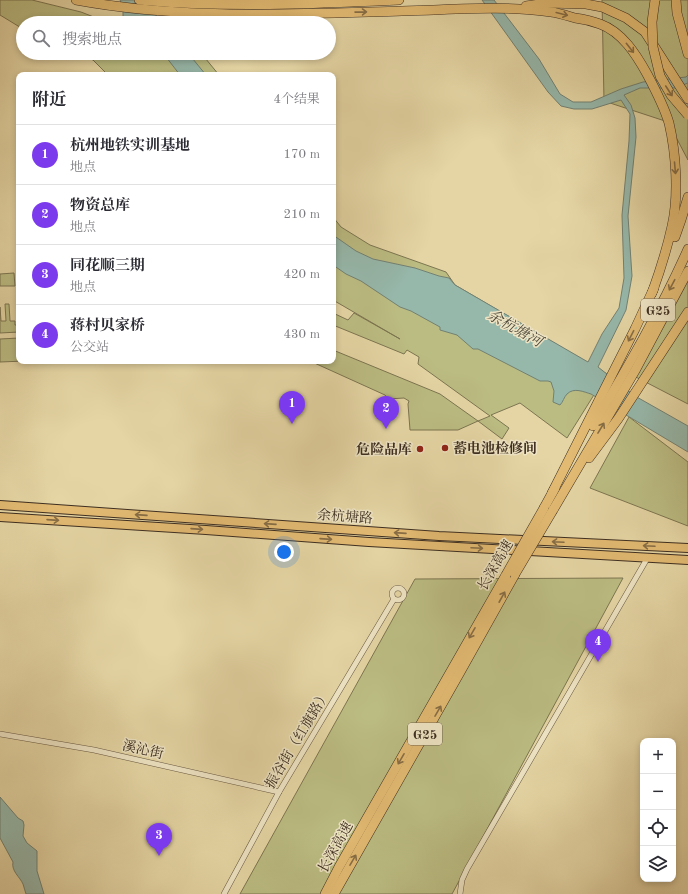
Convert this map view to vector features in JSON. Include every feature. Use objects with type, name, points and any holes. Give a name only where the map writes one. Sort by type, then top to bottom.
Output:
[{"type":"highway","points":[[76,0],[110,6],[209,14],[509,9],[552,12],[600,24],[616,33],[628,45],[652,84],[668,122],[675,171],[676,192],[673,224],[664,258],[652,293]]},
{"type":"highway","points":[[139,0],[163,2],[272,4],[399,0]]},
{"type":"highway","points":[[655,0],[652,34],[653,47],[660,76],[671,95],[688,115]]},
{"type":"highway","points":[[676,0],[679,25],[688,54]]},
{"type":"highway","points":[[509,9],[546,3],[586,4],[602,6],[626,18],[645,32],[688,99]]},
{"type":"highway","points":[[556,496],[599,400],[652,293],[681,220],[688,196]]},
{"type":"highway","name":"长深高速","points":[[629,372],[675,279],[688,249]]},
{"type":"highway","name":"长深高速","points":[[325,894],[510,574],[688,271]]},
{"type":"highway","points":[[556,496],[621,414],[688,312]]},
{"type":"highway","name":"长深高速","points":[[334,894],[459,674],[510,574]]},
{"type":"main road","name":"余杭塘路","points":[[0,505],[439,536],[688,548]]},
{"type":"main road","name":"余杭塘路","points":[[0,517],[206,530],[376,543],[688,560]]},
{"type":"street","points":[[460,894],[462,880],[467,869],[648,557]]},
{"type":"street","name":"振谷街（红旗路）","points":[[224,894],[278,792],[394,599]]},
{"type":"street","name":"溪沁街","points":[[0,734],[94,750],[278,792]]},
{"type":"green space","points":[[0,0],[32,0],[81,12],[91,16],[16,16],[16,25],[0,15]]},
{"type":"green space","points":[[602,0],[688,0],[688,160],[668,122],[604,101]]},
{"type":"green space","points":[[93,60],[207,60],[217,72],[105,72]]},
{"type":"green space","points":[[336,221],[341,227],[370,245],[446,272],[455,285],[607,374],[567,438],[520,403],[491,415],[509,428],[502,439],[478,421],[490,416],[418,364],[419,357],[407,350],[404,354],[336,326],[336,314],[348,320],[354,313],[400,339],[336,302]]},
{"type":"green space","points":[[14,273],[15,286],[0,286],[0,274]]},
{"type":"green space","points":[[688,278],[688,404],[632,375]]},
{"type":"green space","points":[[5,304],[9,304],[10,321],[15,321],[16,332],[0,333],[0,307],[1,321],[6,321]]},
{"type":"green space","points":[[16,338],[16,361],[0,362],[0,339]]},
{"type":"green space","points":[[336,351],[440,394],[478,421],[458,430],[410,430],[409,401],[404,398],[388,399],[385,395],[317,364],[336,364]]},
{"type":"green space","points":[[629,417],[688,462],[688,526],[590,488]]},
{"type":"green space","points":[[623,578],[452,894],[240,894],[415,579]]},
{"type":"water","points":[[120,0],[142,0],[157,16],[123,16],[123,7]]},
{"type":"water","name":"余杭塘河","points":[[482,0],[494,0],[539,59],[560,94],[573,102],[591,102],[621,89],[643,82],[686,77],[688,75],[688,83],[675,88],[640,88],[624,95],[631,105],[635,118],[636,137],[628,216],[632,276],[626,310],[598,367],[635,396],[688,426],[688,452],[591,394],[573,391],[567,394],[560,405],[553,402],[554,391],[551,382],[540,381],[478,349],[473,349],[457,335],[440,330],[440,327],[411,311],[400,307],[361,281],[336,267],[336,237],[356,251],[373,259],[415,268],[449,278],[455,285],[588,362],[602,334],[619,308],[624,278],[622,215],[630,114],[621,100],[592,109],[574,109],[561,106],[548,92]]},
{"type":"water","points":[[168,60],[194,60],[204,72],[178,72]]},
{"type":"water","points":[[0,797],[18,818],[23,821],[23,836],[27,843],[37,851],[37,871],[44,894],[26,894],[23,884],[14,871],[13,862],[0,838]]},
{"type":"place","name":"杭州地铁实训基地","points":[[292,424]]},
{"type":"place","name":"物资总库","points":[[386,429]]},
{"type":"place","name":"蓄电池检修间","points":[[445,448]]},
{"type":"place","name":"危险品库","points":[[420,449]]},
{"type":"place","name":"蒋村贝家桥","points":[[598,662]]},
{"type":"place","name":"同花顺三期","points":[[159,856]]}]
